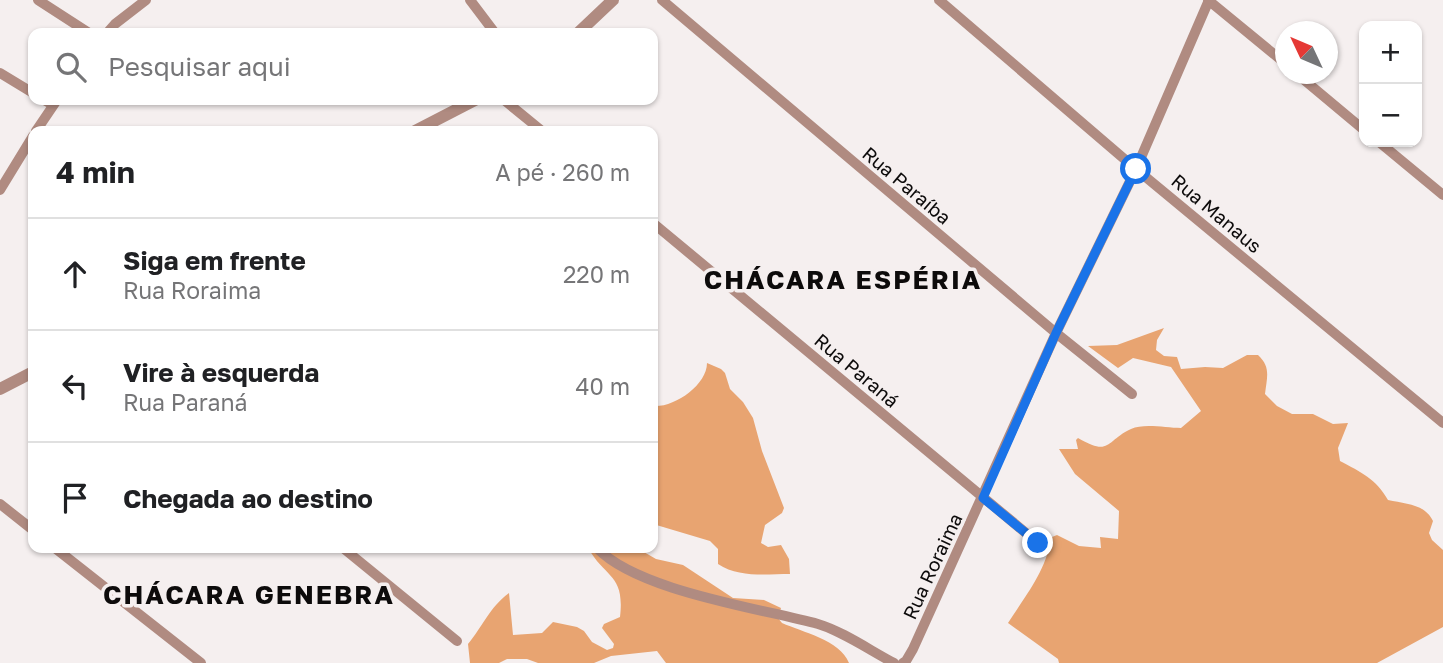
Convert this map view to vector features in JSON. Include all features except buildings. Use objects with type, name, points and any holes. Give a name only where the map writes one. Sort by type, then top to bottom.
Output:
[{"type":"street","points":[[38,0],[81,28]]},
{"type":"street","points":[[111,28],[146,0]]},
{"type":"street","points":[[471,0],[491,28]]},
{"type":"street","name":"Rua Paraíba","points":[[662,0],[1132,394]]},
{"type":"street","name":"Rua Manaus","points":[[939,0],[1136,169],[1443,423]]},
{"type":"street","points":[[1208,0],[1275,55]]},
{"type":"street","name":"Rua Roraima","points":[[903,663],[913,649],[1056,333],[1136,169],[1208,0]]},
{"type":"street","points":[[583,28],[609,2]]},
{"type":"street","points":[[0,73],[28,90]]},
{"type":"street","points":[[1309,84],[1359,126]]},
{"type":"street","points":[[39,126],[49,105]]},
{"type":"street","points":[[425,126],[465,105]]},
{"type":"street","points":[[510,105],[536,126]]},
{"type":"street","points":[[0,190],[28,144]]},
{"type":"street","points":[[1385,147],[1443,195]]},
{"type":"street","name":"Rua Paraná","points":[[658,227],[1038,543]]},
{"type":"street","points":[[0,389],[28,375]]},
{"type":"street","points":[[0,504],[28,526]]},
{"type":"street","points":[[61,553],[201,663]]},
{"type":"street","points":[[349,553],[457,641]]},
{"type":"street","points":[[603,553],[616,564],[662,584],[821,625],[894,663]]},
{"type":"shaded area","points":[[1164,328],[1157,340],[1156,350],[1164,356],[1177,357],[1181,369],[1223,368],[1247,355],[1258,355],[1266,368],[1265,394],[1277,406],[1292,414],[1313,414],[1333,424],[1348,423],[1338,448],[1340,461],[1373,481],[1388,500],[1420,508],[1430,515],[1433,521],[1429,533],[1432,540],[1443,550],[1443,627],[1377,663],[1059,663],[1058,659],[1008,623],[1040,572],[1052,537],[1057,535],[1079,546],[1101,548],[1100,537],[1118,539],[1119,511],[1075,474],[1059,449],[1078,449],[1078,438],[1102,447],[1136,427],[1181,428],[1201,411],[1171,367],[1133,358],[1118,368],[1088,346],[1117,345]]},
{"type":"shaded area","points":[[707,363],[725,373],[730,389],[743,402],[753,418],[762,451],[784,508],[782,513],[765,525],[761,543],[768,547],[781,545],[789,559],[790,574],[753,574],[726,568],[718,564],[718,549],[710,541],[658,525],[658,406],[688,394],[706,371]]},
{"type":"shaded area","points":[[592,553],[646,553],[656,559],[683,565],[733,598],[764,600],[781,608],[778,618],[782,623],[838,648],[849,663],[666,663],[657,651],[611,656],[594,663],[538,663],[527,659],[507,659],[499,663],[470,663],[468,644],[491,611],[509,593],[513,635],[542,633],[553,622],[577,627],[584,631],[592,642],[607,650],[613,648],[614,644],[602,628],[604,624],[620,617],[620,592],[613,578]]},
{"type":"district","name":"CHÁCARA ESPÉRIA","points":[[843,279]]},
{"type":"district","name":"CHÁCARA GENEBRA","points":[[249,594]]},
{"type":"route","points":[[1038,543],[983,498],[1056,333],[1136,169]]}]
